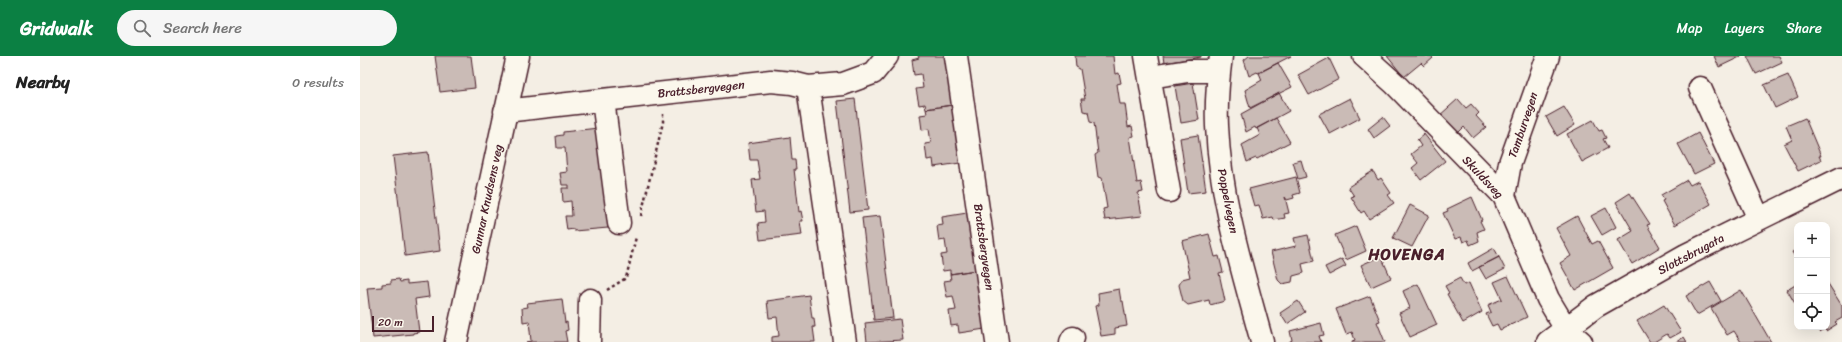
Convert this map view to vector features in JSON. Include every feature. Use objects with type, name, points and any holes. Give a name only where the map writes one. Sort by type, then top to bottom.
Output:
[{"type":"street","name":"Gunnar Knudsens veg","points":[[456,342],[518,56]]},
{"type":"street","name":"Brattsbergvegen","points":[[506,111],[771,82],[792,82],[808,87],[843,84],[873,73],[887,56]]},
{"type":"street","name":"Brattsbergvegen","points":[[956,56],[997,342]]},
{"type":"street","points":[[1146,56],[1169,191]]},
{"type":"street","name":"Skuldsveg","points":[[1364,56],[1395,84],[1504,196],[1548,299],[1574,335]]},
{"type":"street","name":"Tamburvegen","points":[[1504,196],[1510,163],[1548,56]]},
{"type":"street","points":[[1150,77],[1188,71],[1220,63]]},
{"type":"street","name":"Poppelvegen","points":[[1220,63],[1217,125],[1221,171],[1235,241],[1262,342]]},
{"type":"street","points":[[808,87],[845,342]]},
{"type":"street","points":[[1700,88],[1759,219]]},
{"type":"street","points":[[603,100],[628,228]]},
{"type":"street","name":"Slottsbrugata","points":[[1548,342],[1574,335],[1596,306],[1686,256],[1842,178]]},
{"type":"street","points":[[589,342],[590,300]]},
{"type":"path","points":[[640,218],[663,122],[664,94]]},
{"type":"path","points":[[590,300],[626,278],[628,228]]},
{"type":"building","points":[[435,56],[471,56],[475,88],[440,92]]},
{"type":"building","points":[[918,56],[945,56],[952,105],[926,109],[925,104],[919,105],[916,89],[923,88],[921,74],[914,75],[912,60],[919,58]]},
{"type":"building","points":[[1075,56],[1113,56],[1115,74],[1119,73],[1121,83],[1117,84],[1120,104],[1125,104],[1128,127],[1132,126],[1134,136],[1130,137],[1137,183],[1141,182],[1143,192],[1138,193],[1142,216],[1105,220],[1103,209],[1107,208],[1102,178],[1098,177],[1095,155],[1098,153],[1094,123],[1090,122],[1088,112],[1083,111],[1081,99],[1085,99],[1080,69],[1076,67]]},
{"type":"building","points":[[1163,56],[1201,56],[1201,57],[1164,63]]},
{"type":"building","points":[[1249,56],[1291,56],[1249,76],[1244,60]]},
{"type":"building","points":[[1387,56],[1431,56],[1433,58],[1424,66],[1421,63],[1404,77]]},
{"type":"building","points":[[1714,56],[1742,56],[1719,67]]},
{"type":"building","points":[[1747,56],[1779,56],[1782,62],[1756,74]]},
{"type":"building","points":[[1329,58],[1339,79],[1309,95],[1298,75]]},
{"type":"building","points":[[1278,63],[1292,87],[1250,108],[1245,90],[1262,80],[1259,73]]},
{"type":"building","points":[[1788,75],[1798,97],[1775,108],[1764,85]]},
{"type":"building","points":[[1193,83],[1199,120],[1181,123],[1175,86]]},
{"type":"building","points":[[1279,93],[1289,111],[1256,129],[1255,127],[1246,132],[1241,114]]},
{"type":"building","points":[[1350,98],[1360,118],[1330,134],[1319,114]]},
{"type":"building","points":[[855,99],[868,210],[850,212],[837,101]]},
{"type":"building","points":[[1458,99],[1466,108],[1471,104],[1479,113],[1476,116],[1486,127],[1473,138],[1464,127],[1456,135],[1439,116]]},
{"type":"building","points":[[952,105],[960,163],[934,167],[933,159],[927,160],[925,144],[931,143],[929,129],[922,130],[920,115],[927,114],[926,109]]},
{"type":"building","points":[[1564,107],[1575,125],[1557,136],[1546,117]]},
{"type":"building","points":[[1383,117],[1390,126],[1374,138],[1368,129]]},
{"type":"building","points":[[1276,118],[1290,142],[1257,159],[1256,158],[1247,162],[1242,145],[1260,135],[1257,128]]},
{"type":"building","points":[[1805,118],[1821,156],[1819,156],[1821,160],[1798,171],[1784,144],[1792,140],[1786,126]]},
{"type":"building","points":[[1593,120],[1599,131],[1602,130],[1606,138],[1603,139],[1608,148],[1582,162],[1567,134]]},
{"type":"building","points":[[598,128],[608,228],[574,231],[574,229],[567,230],[565,216],[572,216],[571,201],[563,202],[562,188],[569,188],[569,185],[562,185],[560,173],[567,172],[565,148],[557,148],[556,136],[563,135],[563,132]]},
{"type":"building","points":[[1698,133],[1714,164],[1694,174],[1678,144]]},
{"type":"building","points":[[1424,134],[1445,161],[1421,180],[1412,168],[1418,163],[1411,154],[1421,146],[1417,140]]},
{"type":"building","points":[[1198,135],[1206,191],[1188,193],[1180,138]]},
{"type":"building","points":[[790,137],[792,160],[795,160],[796,169],[794,169],[799,212],[801,211],[803,221],[800,221],[802,235],[760,240],[758,223],[765,222],[764,211],[756,212],[752,180],[760,179],[757,160],[750,160],[748,143]]},
{"type":"building","points":[[428,152],[440,251],[405,256],[393,156]]},
{"type":"building","points":[[1301,160],[1306,177],[1298,179],[1293,162]]},
{"type":"building","points":[[1373,171],[1378,180],[1381,178],[1391,193],[1388,195],[1394,203],[1369,219],[1364,211],[1361,213],[1351,197],[1354,196],[1348,187]]},
{"type":"building","points":[[1296,177],[1300,193],[1293,195],[1294,198],[1287,200],[1285,197],[1289,213],[1284,214],[1285,218],[1274,220],[1273,217],[1263,219],[1259,205],[1254,206],[1249,189]]},
{"type":"building","points":[[1687,180],[1690,185],[1698,181],[1711,204],[1675,225],[1662,201],[1664,200],[1661,195]]},
{"type":"building","points":[[1630,193],[1650,224],[1647,225],[1660,247],[1632,264],[1618,240],[1633,231],[1616,202]]},
{"type":"building","points":[[1472,197],[1482,220],[1480,221],[1484,229],[1477,232],[1479,241],[1470,245],[1468,240],[1463,242],[1461,237],[1455,239],[1443,213],[1448,211],[1447,209]]},
{"type":"building","points":[[1410,205],[1429,215],[1412,247],[1393,238]]},
{"type":"building","points":[[1606,208],[1616,227],[1602,235],[1591,216]]},
{"type":"building","points":[[967,213],[976,270],[950,274],[950,270],[943,271],[941,255],[947,254],[945,240],[939,241],[937,226],[943,225],[942,217]]},
{"type":"building","points":[[880,216],[893,318],[874,320],[862,218]]},
{"type":"building","points":[[1577,216],[1592,244],[1598,241],[1613,268],[1575,290],[1560,263],[1571,256],[1556,228]]},
{"type":"building","points":[[1356,226],[1366,251],[1346,260],[1335,235]]},
{"type":"building","points":[[1209,234],[1215,257],[1219,256],[1223,272],[1219,273],[1225,301],[1210,305],[1209,300],[1188,305],[1183,301],[1179,285],[1182,279],[1190,277],[1182,241]]},
{"type":"building","points":[[1308,235],[1314,261],[1302,264],[1304,273],[1293,276],[1292,282],[1282,284],[1278,280],[1271,252],[1296,246],[1294,238]]},
{"type":"building","points":[[1494,248],[1499,257],[1472,271],[1468,263]]},
{"type":"building","points":[[1381,256],[1391,278],[1371,287],[1361,265]]},
{"type":"building","points":[[1499,257],[1505,269],[1486,279],[1479,267]]},
{"type":"building","points":[[1342,259],[1346,266],[1329,275],[1325,267]]},
{"type":"building","points":[[976,270],[985,329],[959,333],[958,325],[951,326],[949,311],[956,310],[953,296],[947,297],[944,281],[951,280],[950,274]]},
{"type":"building","points":[[1508,276],[1527,317],[1500,330],[1497,324],[1492,326],[1486,314],[1491,312],[1488,305],[1502,299],[1494,282]]},
{"type":"building","points":[[1460,278],[1464,285],[1469,283],[1482,312],[1463,323],[1447,294],[1449,293],[1445,286]]},
{"type":"building","points":[[399,279],[400,282],[407,281],[407,284],[427,282],[429,297],[415,299],[419,332],[413,334],[373,338],[367,288],[382,287],[382,284],[391,283],[391,280]]},
{"type":"building","points":[[1710,282],[1721,301],[1697,315],[1686,296]]},
{"type":"building","points":[[1418,284],[1437,325],[1410,337],[1399,313],[1410,308],[1403,291]]},
{"type":"building","points":[[1794,286],[1794,302],[1787,290]]},
{"type":"building","points":[[1830,287],[1842,306],[1842,318],[1835,322],[1837,324],[1830,328]]},
{"type":"building","points":[[1119,289],[1121,301],[1123,301],[1127,326],[1115,328],[1115,334],[1101,336],[1095,306],[1099,305],[1098,293]]},
{"type":"building","points":[[1741,290],[1771,342],[1741,342],[1734,331],[1727,335],[1711,308]]},
{"type":"building","points":[[809,295],[812,318],[814,318],[815,327],[813,327],[815,342],[772,342],[772,337],[779,336],[777,317],[769,318],[767,301]]},
{"type":"building","points":[[1370,296],[1380,321],[1377,322],[1385,342],[1352,342],[1355,340],[1352,332],[1346,334],[1336,309]]},
{"type":"building","points":[[562,299],[565,323],[567,322],[568,330],[565,331],[567,342],[526,342],[531,341],[529,321],[523,322],[522,308],[528,307],[527,303]]},
{"type":"building","points":[[1298,301],[1305,312],[1287,324],[1280,313]]},
{"type":"building","points":[[1664,305],[1681,332],[1670,338],[1667,334],[1654,342],[1650,342],[1637,321]]},
{"type":"building","points":[[900,319],[903,340],[867,342],[865,323]]},
{"type":"building","points":[[1321,323],[1324,335],[1319,336],[1321,342],[1289,342],[1292,340],[1290,331]]},
{"type":"building","points":[[1684,337],[1687,342],[1676,342]]},
{"type":"district","name":"HOVENGA","points":[[1407,254]]}]
